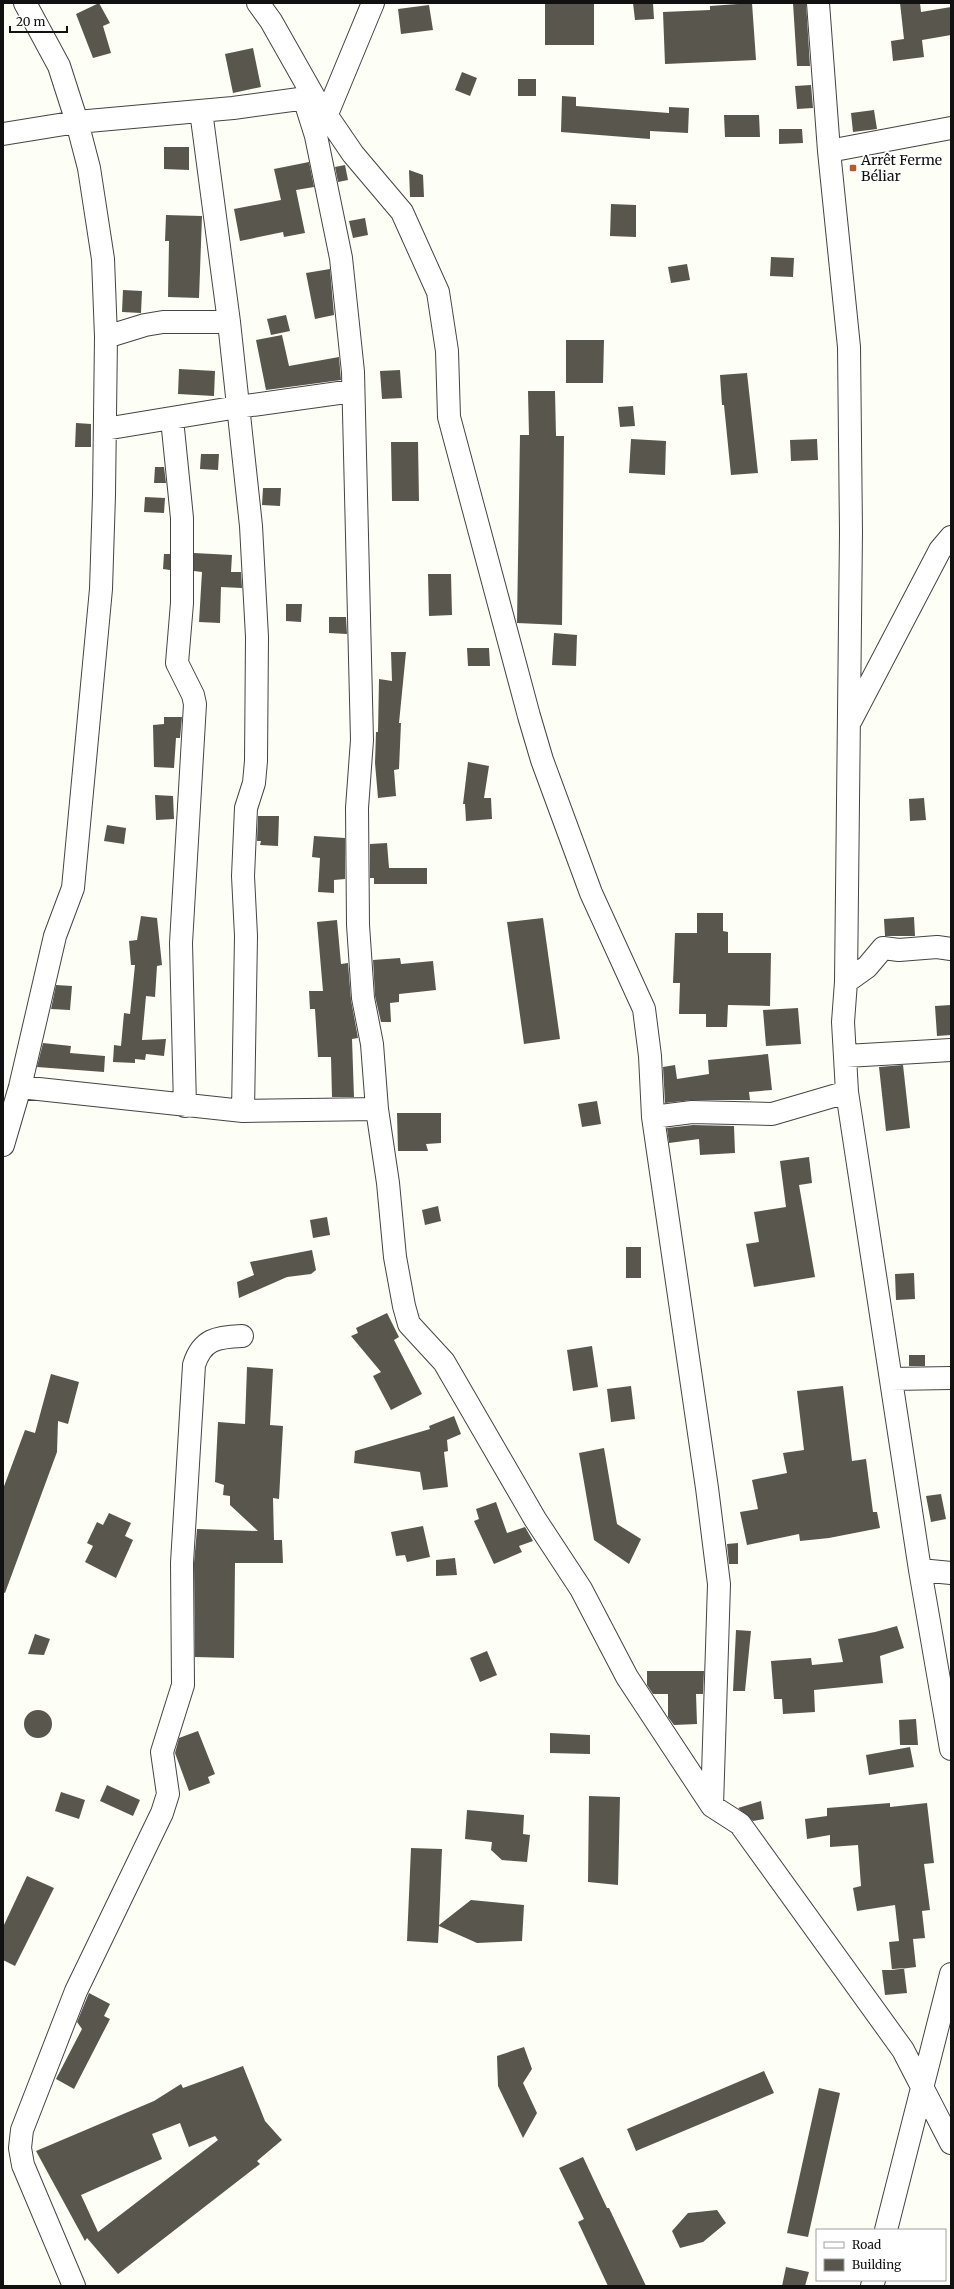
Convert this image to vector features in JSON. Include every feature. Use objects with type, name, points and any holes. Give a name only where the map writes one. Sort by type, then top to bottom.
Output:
[{"type":"street","points":[[3,1145],[20,1087],[54,936],[73,888],[101,589],[105,430],[106,337],[103,259],[89,168],[78,122],[59,66],[25,3]]},
{"type":"street","points":[[258,3],[271,21],[315,103],[353,154],[402,212],[438,292],[447,351],[449,417],[542,760],[591,893],[644,1009],[650,1056],[653,1117],[707,1488],[719,1584],[712,1806]]},
{"type":"street","points":[[373,3],[315,103],[316,136],[341,258],[353,365],[362,740],[357,808],[358,925],[363,998],[372,1044],[377,1109],[388,1183],[396,1257],[409,1324],[444,1362],[535,1519],[581,1589],[627,1677],[712,1806],[740,1824],[904,2050],[951,2143]]},
{"type":"street","points":[[818,3],[829,151],[849,347],[851,532],[846,982],[844,1022],[847,1092],[920,1570],[951,1750]]},
{"type":"street","points":[[3,134],[78,122],[315,103]]},
{"type":"street","points":[[201,111],[229,322],[251,526],[257,637],[256,761],[254,783],[246,808],[243,876],[246,936],[243,1111]]},
{"type":"street","points":[[829,151],[951,128]]},
{"type":"street","points":[[106,337],[145,325],[163,322],[229,322]]},
{"type":"street","points":[[105,430],[238,407],[354,391]]},
{"type":"street","points":[[172,418],[182,518],[182,604],[177,663],[193,695],[195,704],[180,942],[185,1106]]},
{"type":"street","points":[[848,724],[940,550],[951,537]]},
{"type":"street","points":[[846,982],[867,967],[883,948],[899,950],[937,947],[951,949]]},
{"type":"street","points":[[846,1056],[951,1050]]},
{"type":"street","points":[[20,1087],[185,1106],[243,1111],[377,1109]]},
{"type":"street","points":[[653,1117],[692,1112],[772,1114],[847,1092]]},
{"type":"street","points":[[74,2286],[24,2165],[20,2148],[22,2130],[76,1991],[162,1813],[168,1794],[162,1752],[183,1685],[182,1563],[194,1365],[198,1353],[216,1338],[242,1336]]},
{"type":"street","points":[[891,1379],[951,1378]]},
{"type":"street","points":[[920,1570],[951,1573]]},
{"type":"street","points":[[886,2229],[951,1974]]},
{"type":"building","points":[[99,3],[110,23],[103,26],[111,53],[93,58],[76,14]]},
{"type":"building","points":[[545,3],[594,3],[594,45],[545,45]]},
{"type":"building","points":[[633,3],[653,3],[654,19],[635,20]]},
{"type":"building","points":[[752,3],[756,60],[665,64],[663,12],[710,10],[710,6]]},
{"type":"building","points":[[793,3],[806,3],[810,66],[797,66]]},
{"type":"building","points":[[900,3],[920,3],[921,12],[951,7],[951,35],[922,40],[924,57],[893,61],[891,41],[904,39]]},
{"type":"building","points":[[429,5],[433,30],[401,34],[398,9]]},
{"type":"building","points":[[253,48],[261,87],[233,93],[225,54]]},
{"type":"building","points":[[462,72],[477,78],[470,96],[455,90]]},
{"type":"building","points":[[518,79],[536,79],[536,96],[518,96]]},
{"type":"building","points":[[811,85],[813,108],[797,109],[795,86]]},
{"type":"building","points":[[562,96],[576,97],[576,106],[669,113],[669,107],[689,108],[688,133],[650,131],[650,139],[561,132]]},
{"type":"building","points":[[874,110],[877,129],[853,132],[851,113]]},
{"type":"building","points":[[724,115],[759,115],[760,137],[725,137]]},
{"type":"building","points":[[779,129],[802,129],[803,143],[779,144]]},
{"type":"building","points":[[164,147],[189,147],[189,170],[164,169]]},
{"type":"building","points":[[309,162],[314,187],[296,190],[305,233],[284,237],[283,232],[240,241],[234,209],[281,200],[274,169]]},
{"type":"building","points":[[345,165],[348,180],[338,182],[335,167]]},
{"type":"building","points":[[409,170],[423,175],[424,197],[410,197]]},
{"type":"building","points":[[611,204],[636,205],[636,237],[610,236]]},
{"type":"building","points":[[166,215],[202,216],[199,298],[168,297],[169,241],[165,241]]},
{"type":"building","points":[[365,218],[368,235],[353,238],[349,221]]},
{"type":"building","points":[[771,257],[794,258],[793,277],[770,276]]},
{"type":"building","points":[[687,264],[690,280],[671,283],[668,267]]},
{"type":"building","points":[[330,269],[334,315],[315,319],[306,273]]},
{"type":"building","points":[[123,290],[142,291],[141,313],[122,312]]},
{"type":"building","points":[[286,315],[290,331],[271,335],[267,319]]},
{"type":"building","points":[[282,335],[289,366],[339,357],[341,380],[266,390],[256,340]]},
{"type":"building","points":[[566,340],[604,340],[603,383],[566,383]]},
{"type":"building","points":[[179,369],[215,371],[214,396],[178,394]]},
{"type":"building","points":[[400,370],[402,398],[382,399],[380,371]]},
{"type":"building","points":[[747,373],[758,473],[731,475],[724,405],[722,405],[720,375]]},
{"type":"building","points":[[528,391],[555,391],[556,436],[564,436],[562,625],[517,623],[520,435],[529,435]]},
{"type":"building","points":[[633,406],[635,426],[620,427],[618,407]]},
{"type":"building","points":[[76,423],[91,424],[91,447],[75,447]]},
{"type":"building","points":[[631,439],[666,441],[665,475],[629,473]]},
{"type":"building","points":[[817,439],[818,460],[791,461],[790,440]]},
{"type":"building","points":[[391,442],[418,442],[419,501],[392,501]]},
{"type":"building","points":[[201,454],[219,454],[218,470],[200,469]]},
{"type":"building","points":[[155,467],[164,467],[166,483],[154,483]]},
{"type":"building","points":[[263,488],[281,488],[280,506],[262,505]]},
{"type":"building","points":[[145,497],[165,498],[164,513],[144,512]]},
{"type":"building","points":[[194,553],[232,555],[231,572],[241,572],[242,588],[221,587],[220,623],[199,622],[202,572],[194,571]]},
{"type":"building","points":[[164,554],[170,554],[170,570],[163,569]]},
{"type":"building","points":[[428,574],[451,574],[452,615],[429,616]]},
{"type":"building","points":[[286,604],[302,604],[301,622],[286,621]]},
{"type":"building","points":[[329,617],[346,617],[347,634],[329,633]]},
{"type":"building","points":[[554,633],[577,635],[576,666],[552,665]]},
{"type":"building","points":[[467,648],[489,648],[490,666],[468,666]]},
{"type":"building","points":[[391,652],[406,652],[399,723],[401,723],[399,769],[394,770],[396,796],[378,798],[375,763],[376,732],[378,732],[379,679],[392,681]]},
{"type":"building","points":[[164,717],[182,717],[180,738],[176,738],[174,768],[154,767],[153,725],[164,724]]},
{"type":"building","points":[[468,762],[489,766],[484,798],[491,798],[492,819],[466,821],[465,804],[463,804]]},
{"type":"building","points":[[155,795],[173,796],[174,819],[156,820]]},
{"type":"building","points":[[924,798],[926,820],[910,821],[909,799]]},
{"type":"building","points":[[258,816],[279,816],[278,846],[260,845],[261,841],[257,841]]},
{"type":"building","points":[[107,825],[126,828],[124,844],[104,841]]},
{"type":"building","points":[[314,836],[345,838],[345,879],[334,880],[334,893],[318,892],[320,858],[312,857]]},
{"type":"building","points":[[387,843],[389,868],[427,868],[427,884],[374,884],[374,878],[370,878],[370,844]]},
{"type":"building","points":[[697,913],[723,913],[723,931],[728,932],[728,953],[771,953],[770,1006],[728,1005],[727,1027],[706,1027],[706,1014],[679,1014],[680,983],[673,983],[675,933],[697,933]]},
{"type":"building","points":[[141,916],[157,918],[162,965],[157,966],[155,997],[146,996],[142,1040],[166,1039],[164,1056],[146,1054],[145,1060],[135,1059],[135,1063],[113,1062],[114,1045],[121,1046],[124,1013],[130,1014],[135,965],[131,965],[129,941],[137,940]]},
{"type":"building","points":[[914,917],[915,936],[885,936],[884,919]]},
{"type":"building","points":[[543,918],[560,1039],[524,1044],[507,922]]},
{"type":"building","points":[[337,920],[341,964],[348,963],[351,1000],[358,1038],[352,1039],[354,1097],[332,1097],[331,1057],[318,1057],[315,1009],[310,1009],[309,991],[323,991],[317,922]]},
{"type":"building","points":[[400,958],[401,964],[433,961],[436,990],[399,994],[399,1002],[390,1003],[391,1022],[381,1022],[375,996],[373,960]]},
{"type":"building","points":[[56,985],[72,986],[70,1010],[51,1009]]},
{"type":"building","points":[[951,1005],[951,1035],[937,1036],[935,1006]]},
{"type":"building","points":[[798,1008],[801,1044],[766,1046],[763,1010]]},
{"type":"building","points":[[43,1043],[71,1046],[70,1053],[105,1056],[104,1072],[37,1067]]},
{"type":"building","points":[[768,1054],[772,1090],[749,1092],[750,1100],[692,1100],[665,1103],[663,1067],[675,1065],[677,1079],[709,1074],[708,1060]]},
{"type":"building","points":[[903,1065],[910,1128],[886,1131],[879,1067]]},
{"type":"building","points":[[597,1101],[601,1124],[582,1127],[578,1104]]},
{"type":"building","points":[[397,1113],[441,1113],[441,1143],[426,1144],[428,1151],[398,1151]]},
{"type":"building","points":[[693,1125],[734,1126],[735,1153],[700,1155],[699,1139],[669,1143],[667,1128]]},
{"type":"building","points":[[809,1157],[812,1183],[799,1185],[815,1277],[754,1287],[746,1244],[759,1242],[754,1212],[786,1207],[780,1161]]},
{"type":"building","points":[[438,1206],[441,1221],[425,1225],[422,1210]]},
{"type":"building","points":[[327,1217],[330,1235],[313,1238],[310,1220]]},
{"type":"building","points":[[626,1247],[641,1247],[641,1278],[626,1278]]},
{"type":"building","points":[[312,1250],[316,1270],[311,1274],[287,1277],[239,1298],[237,1282],[254,1275],[250,1262]]},
{"type":"building","points":[[914,1273],[915,1299],[896,1300],[895,1274]]},
{"type":"building","points":[[387,1313],[399,1337],[394,1340],[422,1394],[391,1410],[373,1376],[381,1372],[351,1336],[358,1333],[356,1328]]},
{"type":"building","points":[[592,1346],[598,1387],[573,1391],[567,1350]]},
{"type":"building","points":[[909,1355],[925,1355],[925,1366],[909,1366]]},
{"type":"building","points":[[247,1367],[273,1369],[270,1425],[283,1426],[279,1499],[273,1498],[274,1540],[282,1540],[283,1563],[235,1563],[234,1658],[195,1657],[194,1563],[197,1529],[258,1531],[230,1505],[230,1496],[223,1495],[224,1485],[215,1482],[218,1422],[245,1424]]},
{"type":"building","points":[[51,1374],[79,1382],[68,1424],[58,1421],[57,1452],[5,1593],[3,1592],[3,1489],[25,1430],[35,1433]]},
{"type":"building","points":[[631,1386],[635,1419],[611,1422],[607,1389]]},
{"type":"building","points":[[843,1386],[852,1461],[866,1459],[873,1512],[877,1512],[880,1528],[829,1538],[800,1541],[799,1534],[747,1545],[740,1512],[758,1509],[752,1480],[787,1473],[783,1453],[804,1450],[797,1391]]},
{"type":"building","points":[[454,1416],[461,1434],[447,1440],[448,1451],[444,1452],[448,1487],[423,1490],[420,1472],[354,1463],[355,1451],[430,1429],[429,1426]]},
{"type":"building","points":[[604,1448],[617,1524],[641,1539],[629,1564],[594,1540],[579,1453]]},
{"type":"building","points":[[941,1494],[946,1519],[931,1522],[926,1496]]},
{"type":"building","points":[[496,1502],[507,1533],[525,1527],[533,1541],[519,1546],[522,1552],[494,1564],[474,1521],[479,1519],[476,1509]]},
{"type":"building","points":[[109,1513],[131,1523],[125,1536],[133,1540],[116,1578],[85,1562],[93,1546],[87,1543],[97,1522],[103,1525]]},
{"type":"building","points":[[423,1526],[430,1557],[407,1562],[405,1555],[396,1556],[391,1532]]},
{"type":"building","points":[[738,1543],[738,1564],[729,1564],[727,1544]]},
{"type":"building","points":[[455,1558],[457,1575],[436,1576],[436,1560]]},
{"type":"building","points":[[897,1626],[904,1648],[880,1656],[883,1683],[814,1690],[815,1712],[783,1714],[782,1699],[774,1699],[771,1661],[811,1658],[812,1665],[843,1662],[838,1639]]},
{"type":"building","points":[[736,1630],[751,1631],[745,1691],[733,1691]]},
{"type":"building","points":[[35,1634],[50,1639],[44,1655],[28,1654]]},
{"type":"building","points":[[487,1651],[497,1675],[480,1682],[470,1658]]},
{"type":"building","points":[[647,1671],[704,1671],[703,1694],[696,1694],[697,1724],[674,1725],[668,1717],[668,1694],[653,1694],[647,1685]]},
{"type":"building","points":[[38,1710],[48,1714],[52,1724],[48,1734],[38,1738],[28,1734],[24,1724],[28,1714]]},
{"type":"building","points":[[916,1719],[918,1745],[900,1745],[899,1720]]},
{"type":"building","points":[[198,1731],[215,1774],[208,1777],[210,1783],[189,1791],[175,1753],[179,1738]]},
{"type":"building","points":[[550,1733],[590,1735],[590,1754],[550,1753]]},
{"type":"building","points":[[910,1747],[914,1767],[869,1775],[866,1755]]},
{"type":"building","points":[[107,1785],[140,1800],[133,1816],[100,1801]]},
{"type":"building","points":[[61,1792],[85,1800],[79,1819],[55,1811]]},
{"type":"building","points":[[589,1796],[620,1797],[618,1885],[588,1882]]},
{"type":"building","points":[[761,1801],[764,1819],[753,1821],[738,1808]]},
{"type":"building","points":[[890,1803],[890,1807],[927,1803],[934,1863],[924,1864],[930,1910],[922,1911],[925,1938],[913,1939],[916,1967],[892,1970],[889,1942],[899,1941],[895,1905],[857,1911],[853,1888],[861,1886],[858,1845],[830,1847],[830,1835],[807,1839],[805,1819],[827,1816],[827,1808]]},
{"type":"building","points":[[467,1810],[524,1815],[523,1834],[530,1835],[527,1862],[502,1860],[491,1850],[492,1842],[465,1839]]},
{"type":"building","points":[[411,1848],[442,1849],[439,1925],[471,1900],[524,1905],[522,1941],[477,1943],[439,1926],[438,1943],[407,1941]]},
{"type":"building","points":[[27,1876],[54,1888],[15,1966],[3,1960],[3,1927]]},
{"type":"building","points":[[904,1968],[907,1993],[885,1995],[882,1970]]},
{"type":"building","points":[[89,1993],[110,2004],[104,2016],[110,2019],[74,2089],[56,2079],[82,2029],[77,2022]]},
{"type":"building","points":[[524,2047],[532,2069],[523,2083],[537,2113],[523,2138],[498,2086],[497,2056]]},
{"type":"building","points":[[243,2066],[265,2121],[282,2140],[257,2161],[260,2164],[118,2274],[87,2238],[85,2241],[36,2151],[154,2101],[181,2084],[183,2088]],"holes":[[[180,2123],[189,2147],[215,2136],[218,2140],[98,2232],[81,2195],[162,2159],[152,2134]]]},
{"type":"building","points":[[764,2071],[774,2093],[636,2151],[627,2129]]},
{"type":"building","points":[[819,2088],[840,2093],[808,2237],[787,2233]]},
{"type":"building","points":[[583,2157],[646,2286],[608,2286],[578,2222],[584,2219],[559,2168]]},
{"type":"building","points":[[717,2210],[726,2223],[703,2242],[680,2248],[672,2231],[688,2213]]},
{"type":"building","points":[[786,2267],[809,2272],[805,2286],[782,2286]]},
{"type":"place","name":"Arrêt Ferme Béliar","points":[[853,168]]}]
